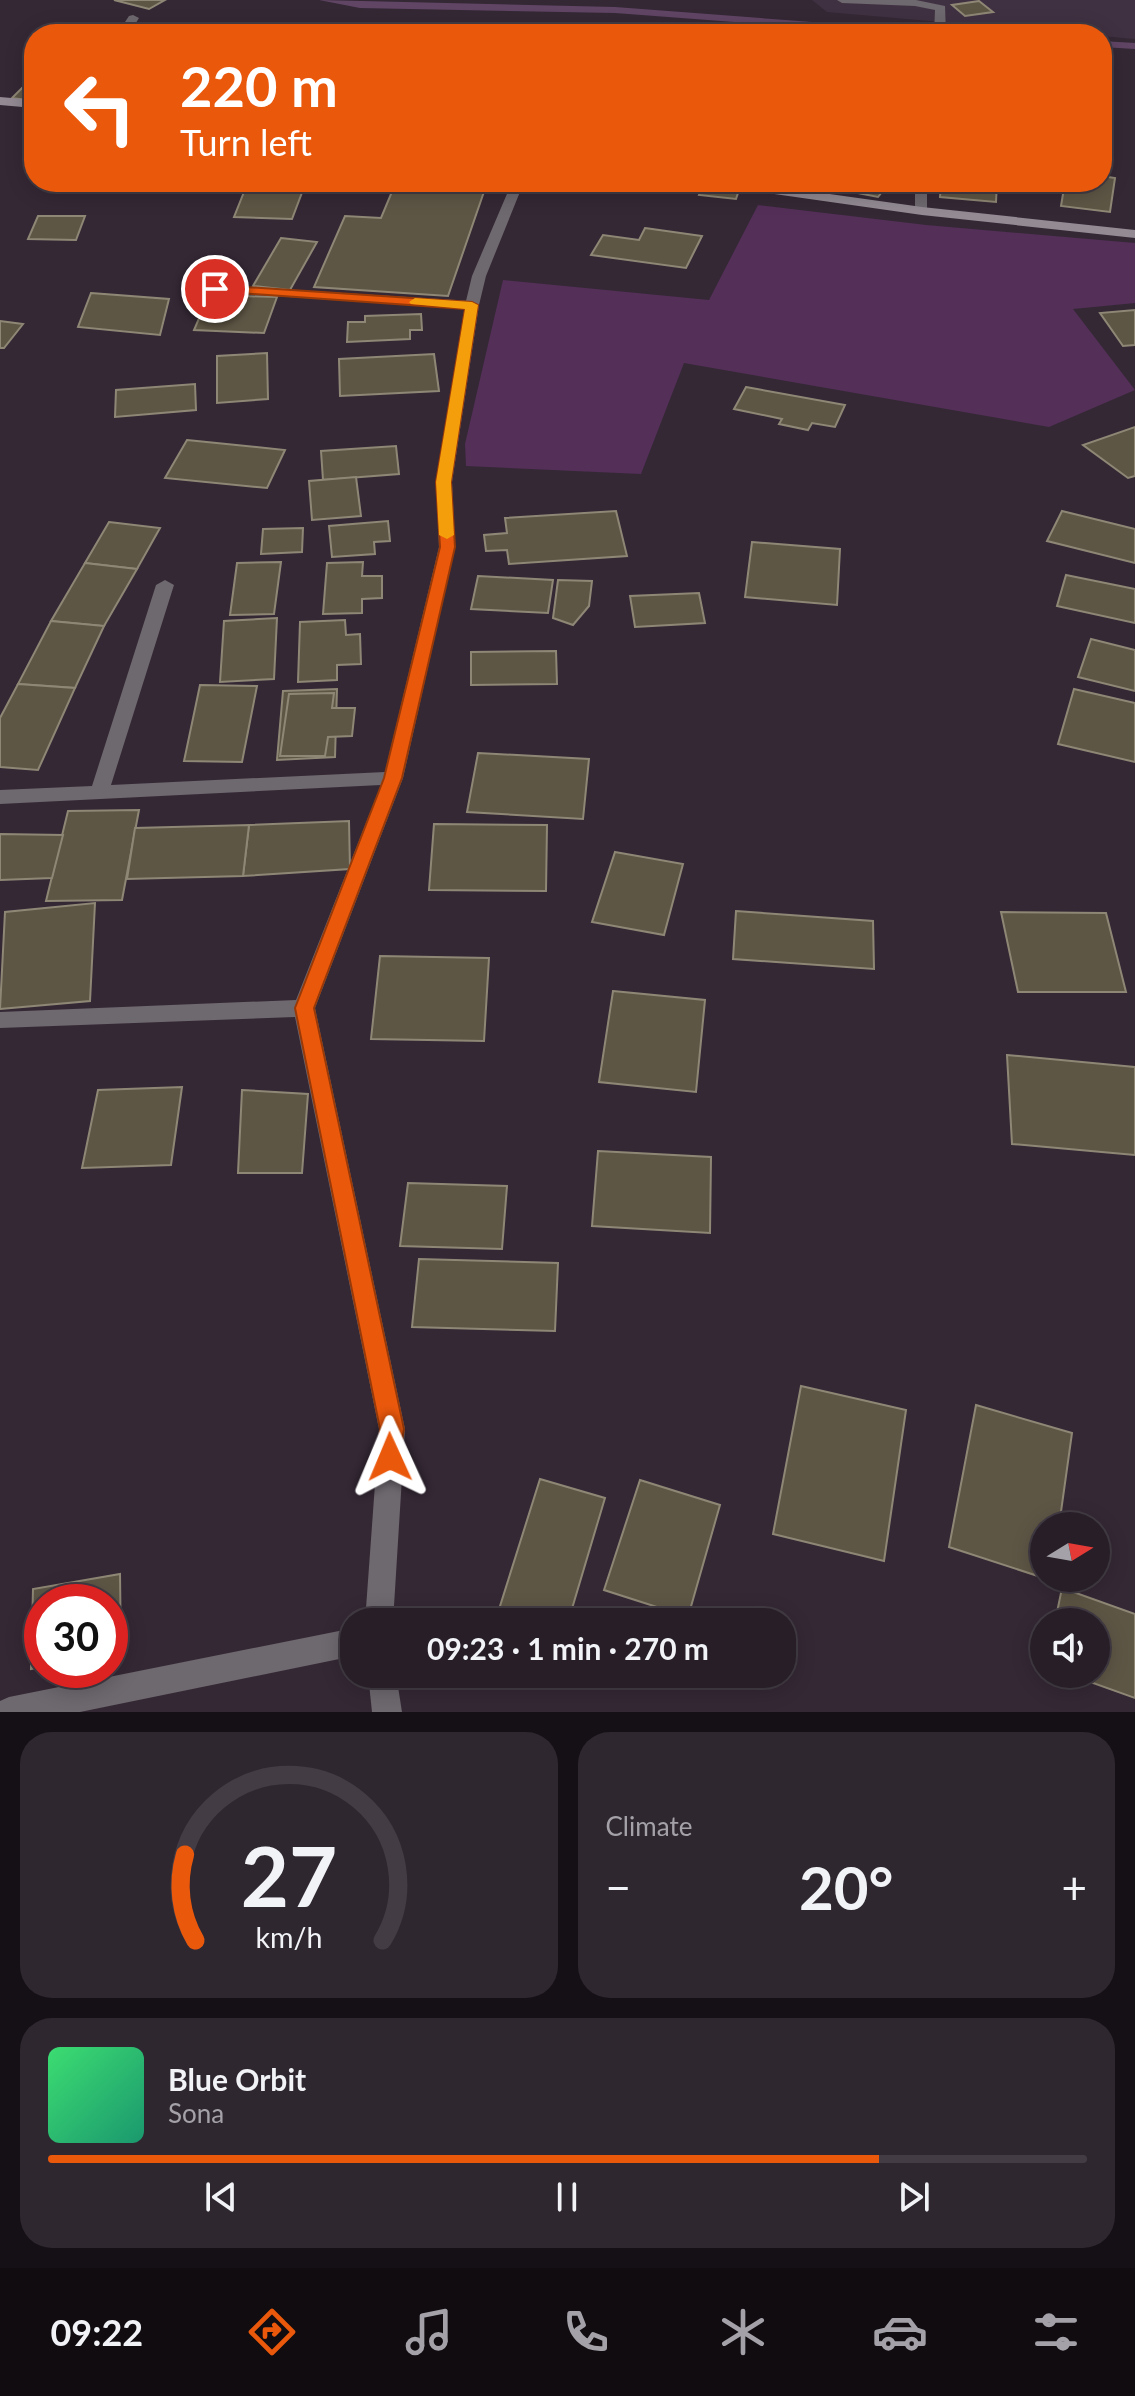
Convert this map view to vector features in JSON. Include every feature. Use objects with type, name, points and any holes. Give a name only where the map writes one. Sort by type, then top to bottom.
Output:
[{"type":"street","points":[[842,0],[941,8],[941,24]]},
{"type":"street","points":[[129,24],[133,18]]},
{"type":"street","points":[[0,101],[24,103]]},
{"type":"street","points":[[380,1608],[392,1429],[304,1008],[393,778],[447,547],[444,482],[472,305],[479,276],[514,192]]},
{"type":"street","points":[[803,192],[922,211],[1135,234]]},
{"type":"street","points":[[921,192],[922,211]]},
{"type":"street","points":[[215,289],[472,305]]},
{"type":"street","points":[[99,794],[165,585]]},
{"type":"street","points":[[0,797],[393,778]]},
{"type":"street","points":[[0,1020],[304,1008]]},
{"type":"street","points":[[9,1712],[340,1645]]},
{"type":"street","points":[[384,1688],[387,1712]]},
{"type":"shaded area","points":[[812,0],[1135,0],[1135,39],[1112,37],[1112,24],[964,24],[827,12]]},
{"type":"shaded area","points":[[758,205],[926,225],[1135,243],[1135,303],[1073,309],[1135,390],[1049,427],[684,363],[641,474],[466,466],[465,444],[503,280],[709,300]]},
{"type":"building","points":[[114,0],[165,0],[149,9]]},
{"type":"building","points":[[979,1],[993,12],[965,16],[952,5]]},
{"type":"building","points":[[24,86],[24,100],[12,98]]},
{"type":"building","points":[[1112,178],[1115,178],[1110,212],[1061,206],[1063,192],[1112,192]]},
{"type":"building","points":[[244,192],[302,192],[292,219],[234,217]]},
{"type":"building","points":[[392,192],[484,192],[448,296],[314,287],[345,216],[381,218]]},
{"type":"building","points":[[700,192],[738,192],[736,199],[699,195]]},
{"type":"building","points":[[852,192],[882,192],[878,197]]},
{"type":"building","points":[[940,192],[996,192],[996,202],[940,197]]},
{"type":"building","points":[[38,216],[85,216],[76,240],[28,239]]},
{"type":"building","points":[[645,228],[702,236],[686,268],[591,255],[603,235],[639,240]]},
{"type":"building","points":[[281,238],[317,242],[290,290],[253,286]]},
{"type":"building","points":[[91,293],[169,299],[160,335],[78,327]]},
{"type":"building","points":[[209,295],[277,297],[264,333],[194,330]]},
{"type":"building","points":[[1135,310],[1135,345],[1123,346],[1100,313]]},
{"type":"building","points":[[421,314],[422,330],[410,330],[410,339],[347,342],[348,322],[365,322],[365,316]]},
{"type":"building","points":[[0,321],[23,324],[4,348],[0,348]]},
{"type":"building","points":[[267,353],[268,399],[217,403],[217,356]]},
{"type":"building","points":[[434,354],[439,391],[340,396],[339,359]]},
{"type":"building","points":[[195,384],[196,410],[115,417],[116,390]]},
{"type":"building","points":[[746,387],[845,405],[835,427],[812,423],[808,430],[779,424],[782,419],[734,409]]},
{"type":"building","points":[[1135,427],[1135,476],[1128,478],[1083,445]]},
{"type":"building","points":[[187,440],[285,450],[267,488],[165,478]]},
{"type":"building","points":[[396,446],[399,474],[323,480],[321,451]]},
{"type":"building","points":[[356,477],[361,516],[312,520],[309,481]]},
{"type":"building","points":[[616,511],[627,556],[509,564],[507,550],[486,551],[484,535],[507,533],[505,518]]},
{"type":"building","points":[[1062,511],[1135,529],[1135,563],[1047,541]]},
{"type":"building","points":[[388,521],[390,541],[374,542],[375,554],[332,557],[329,526]]},
{"type":"building","points":[[109,522],[160,528],[137,569],[85,563]]},
{"type":"building","points":[[303,528],[302,552],[261,554],[263,529]]},
{"type":"building","points":[[752,542],[840,549],[837,605],[745,597]]},
{"type":"building","points":[[281,562],[274,614],[230,615],[237,563]]},
{"type":"building","points":[[363,562],[362,576],[382,576],[382,598],[362,599],[362,613],[323,614],[327,563]]},
{"type":"building","points":[[85,563],[137,569],[104,626],[51,621]]},
{"type":"building","points":[[1066,575],[1135,589],[1135,623],[1057,606]]},
{"type":"building","points":[[478,576],[553,580],[548,613],[471,609]]},
{"type":"building","points":[[558,580],[592,581],[589,606],[573,625],[553,618]]},
{"type":"building","points":[[699,593],[705,623],[635,627],[630,596]]},
{"type":"building","points":[[277,618],[274,679],[220,682],[224,621]]},
{"type":"building","points":[[345,620],[346,635],[360,634],[361,664],[337,665],[337,680],[298,682],[300,622]]},
{"type":"building","points":[[51,621],[104,626],[75,688],[18,684]]},
{"type":"building","points":[[1091,639],[1135,650],[1135,691],[1078,677]]},
{"type":"building","points":[[556,651],[557,684],[471,685],[471,652]]},
{"type":"building","points":[[18,684],[75,688],[38,770],[0,767],[0,718]]},
{"type":"building","points":[[200,685],[257,686],[242,762],[184,761]]},
{"type":"building","points":[[337,689],[335,757],[277,760],[283,691]]},
{"type":"building","points":[[1074,689],[1135,703],[1135,762],[1058,744]]},
{"type":"building","points":[[334,693],[332,708],[355,708],[352,736],[328,737],[325,756],[280,756],[289,694]]},
{"type":"building","points":[[478,753],[589,759],[583,819],[467,812]]},
{"type":"building","points":[[139,810],[122,900],[46,901],[68,811]]},
{"type":"building","points":[[349,821],[350,869],[243,876],[249,825]]},
{"type":"building","points":[[434,824],[547,825],[546,891],[429,890]]},
{"type":"building","points":[[249,825],[243,876],[127,879],[135,828]]},
{"type":"building","points":[[0,834],[63,835],[52,878],[0,880]]},
{"type":"building","points":[[615,852],[683,864],[664,935],[592,922]]},
{"type":"building","points":[[95,903],[90,1001],[0,1009],[5,912]]},
{"type":"building","points":[[736,911],[873,921],[874,969],[733,959]]},
{"type":"building","points":[[1001,912],[1106,913],[1126,992],[1018,992]]},
{"type":"building","points":[[380,956],[489,958],[484,1041],[371,1039]]},
{"type":"building","points":[[613,991],[705,1000],[696,1092],[599,1082]]},
{"type":"building","points":[[1007,1055],[1135,1067],[1135,1155],[1012,1144]]},
{"type":"building","points":[[182,1087],[171,1165],[82,1168],[98,1090]]},
{"type":"building","points":[[242,1090],[308,1094],[302,1173],[238,1173]]},
{"type":"building","points":[[598,1151],[711,1157],[710,1233],[592,1226]]},
{"type":"building","points":[[408,1183],[507,1186],[502,1249],[400,1246]]},
{"type":"building","points":[[419,1259],[558,1263],[555,1331],[412,1327]]},
{"type":"building","points":[[801,1386],[906,1410],[884,1561],[773,1534]]},
{"type":"building","points":[[976,1405],[1072,1433],[1061,1512],[1030,1512],[1030,1573],[949,1547]]},
{"type":"building","points":[[540,1479],[605,1498],[572,1608],[499,1608]]},
{"type":"building","points":[[640,1480],[720,1505],[691,1608],[660,1608],[604,1590]]},
{"type":"building","points":[[120,1574],[120,1584],[62,1584]]},
{"type":"building","points":[[1061,1592],[1073,1592],[1135,1614],[1135,1698],[1107,1688],[1110,1688],[1110,1608],[1058,1608]]},
{"type":"waterway","points":[[323,0],[360,5],[615,10],[799,24]]},
{"type":"waterway","points":[[1112,45],[1135,46]]},
{"type":"slow traffic","points":[[415,302],[472,305],[444,482],[447,535]]},
{"type":"route","points":[[215,289],[472,305],[444,482],[447,547],[393,778],[304,1008],[392,1429],[390,1457]]}]
